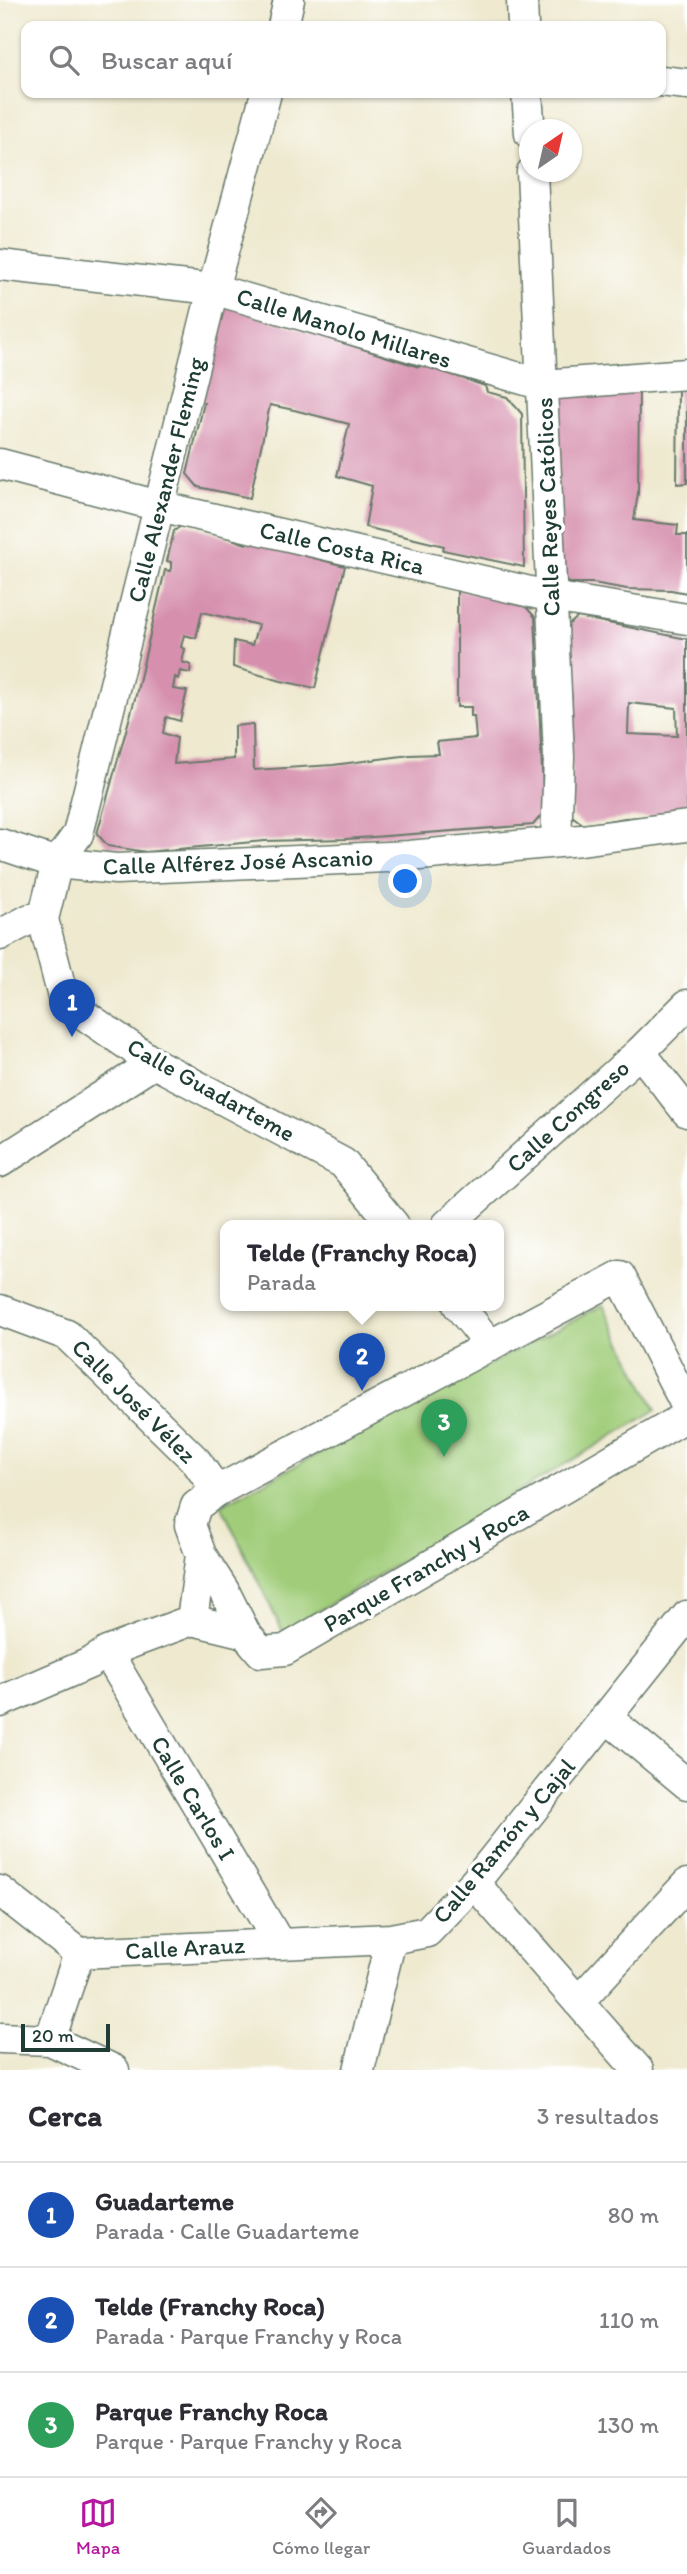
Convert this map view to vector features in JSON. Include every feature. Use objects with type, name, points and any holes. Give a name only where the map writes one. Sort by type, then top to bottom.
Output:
[{"type":"street","points":[[284,21],[289,0]]},
{"type":"street","points":[[522,0],[523,21]]},
{"type":"street","points":[[666,81],[687,83]]},
{"type":"street","name":"Calle Alexander Fleming","points":[[57,863],[78,834],[214,289],[265,98]]},
{"type":"street","points":[[527,98],[529,119]]},
{"type":"street","name":"Calle Reyes Católicos","points":[[532,182],[559,757],[556,842]]},
{"type":"street","name":"Calle Manolo Millares","points":[[0,265],[214,289],[543,385],[687,374]]},
{"type":"street","name":"Calle Costa Rica","points":[[0,464],[159,506],[552,597],[687,619]]},
{"type":"street","name":"Calle Alférez José Ascanio","points":[[0,844],[57,863],[116,869],[409,856],[687,826]]},
{"type":"street","name":"Calle Guadarteme","points":[[57,863],[43,919],[64,1001],[154,1063],[343,1163],[390,1220]]},
{"type":"street","points":[[0,935],[30,919],[43,919]]},
{"type":"street","name":"Calle Congreso","points":[[453,1220],[640,1052],[687,1005]]},
{"type":"street","points":[[640,1052],[687,1112]]},
{"type":"street","points":[[0,1161],[154,1063]]},
{"type":"street","name":"Parque Franchy y Roca","points":[[687,1407],[620,1276],[217,1491],[196,1506],[190,1525],[201,1555],[224,1591],[245,1633],[261,1652],[285,1650],[687,1416]]},
{"type":"street","name":"Calle José Vélez","points":[[0,1310],[68,1335],[197,1461],[217,1491]]},
{"type":"street","points":[[463,1311],[491,1346]]},
{"type":"street","name":"Parque Franchy y Roca","points":[[192,1620],[201,1555]]},
{"type":"street","name":"Calle Ramón y Cajal","points":[[391,1939],[427,1932],[474,1883],[687,1616]]},
{"type":"street","points":[[0,1702],[107,1653],[192,1620],[245,1633]]},
{"type":"street","name":"Calle Carlos I","points":[[107,1653],[279,1943]]},
{"type":"street","points":[[606,1717],[687,1784]]},
{"type":"street","points":[[474,1883],[638,2070]]},
{"type":"street","points":[[578,2002],[687,1884]]},
{"type":"street","points":[[0,1891],[79,1952],[50,2040]]},
{"type":"street","points":[[359,2070],[391,1939]]},
{"type":"street","name":"Calle Arauz","points":[[79,1952],[391,1939]]},
{"type":"street","points":[[0,2038],[50,2040],[114,2070]]},
{"type":"green space","points":[[603,1305],[656,1410],[283,1632],[221,1505]]},
{"type":"building","points":[[228,306],[419,367],[420,364],[485,386],[487,392],[507,397],[522,414],[524,567],[443,550],[444,546],[365,527],[372,486],[337,476],[349,424],[294,410],[270,405],[250,498],[198,487],[187,474],[204,403],[199,402],[217,313]]},
{"type":"building","points":[[545,387],[639,390],[638,493],[634,520],[678,525],[677,535],[687,535],[687,593],[568,583],[558,574]]},
{"type":"building","points":[[687,387],[687,483],[677,484],[678,388]]},
{"type":"building","points":[[185,523],[246,544],[247,541],[345,566],[315,688],[233,667],[234,641],[252,645],[258,625],[202,612],[196,638],[184,635],[181,647],[185,649],[182,662],[191,665],[190,673],[180,671],[178,679],[175,677],[173,689],[187,691],[180,721],[166,717],[163,733],[177,738],[174,764],[234,759],[234,726],[253,724],[254,770],[439,754],[437,742],[476,738],[471,707],[457,707],[457,589],[524,605],[535,617],[544,812],[533,825],[346,839],[264,841],[146,852],[108,846],[97,834],[136,695],[165,570],[170,571],[171,568],[171,562],[167,561],[174,531]]},
{"type":"building","points":[[578,617],[687,639],[687,815],[625,818],[584,825],[572,816],[571,742],[567,702],[572,699],[562,630]],"holes":[[[629,703],[676,708],[677,736],[628,734]]]},
{"type":"place","name":"Guadarteme","points":[[72,1037]]},
{"type":"place","name":"Telde (Franchy Roca)","points":[[362,1391]]},
{"type":"place","name":"Parque Franchy Roca","points":[[444,1457]]}]
